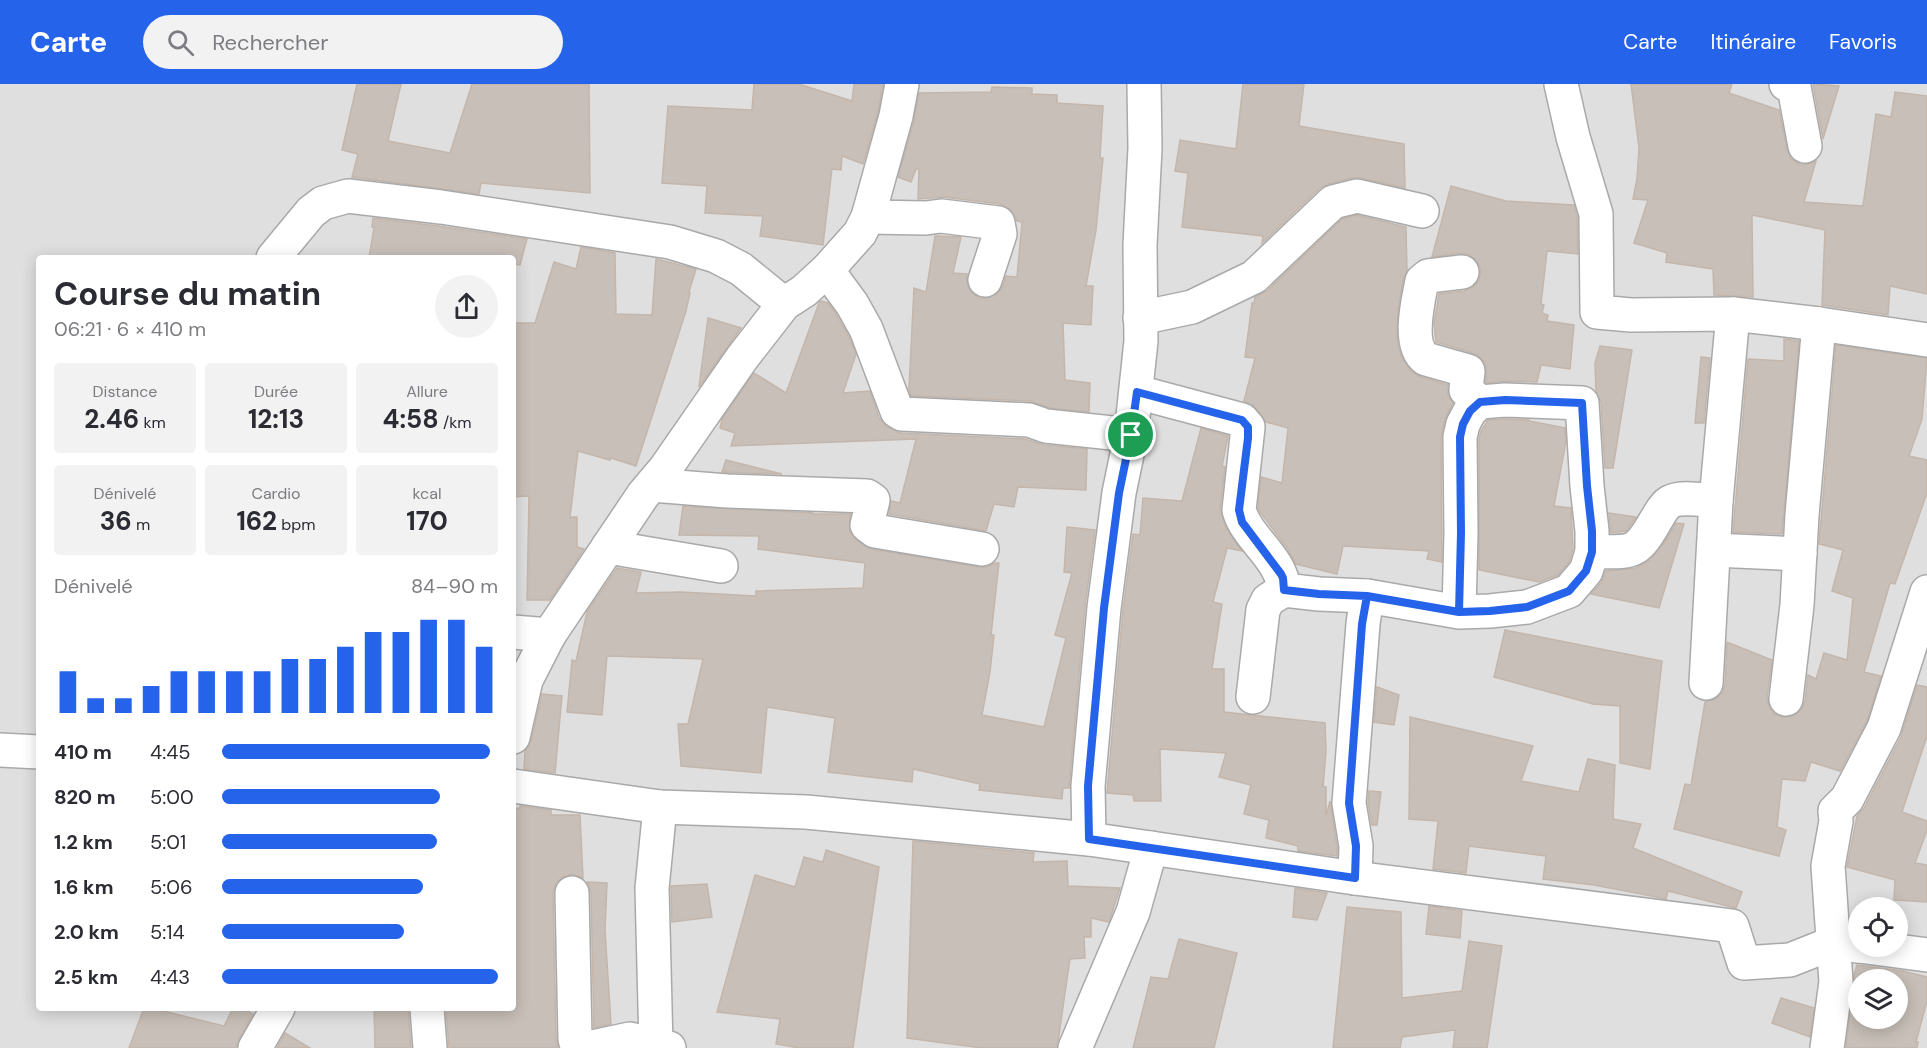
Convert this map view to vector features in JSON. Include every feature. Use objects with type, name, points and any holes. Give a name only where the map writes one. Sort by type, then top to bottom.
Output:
[{"type":"street","points":[[516,724],[526,680],[549,635],[643,495],[665,469],[742,358],[784,304],[804,291],[827,270],[860,233],[868,217],[896,116],[902,84]]},
{"type":"street","points":[[1089,839],[1088,786],[1104,608],[1119,493],[1131,435],[1142,341],[1140,245],[1145,148],[1144,84]]},
{"type":"street","points":[[1561,84],[1573,137],[1596,214],[1597,312],[1631,315],[1733,314],[1927,340]]},
{"type":"street","points":[[1786,84],[1795,89],[1805,146]]},
{"type":"street","points":[[275,255],[311,212],[323,203],[348,196],[453,209],[670,242],[716,256],[741,269],[784,304]]},
{"type":"street","points":[[1140,318],[1192,307],[1254,277],[1333,202],[1357,196],[1422,211]]},
{"type":"street","points":[[868,217],[941,216],[998,223],[1000,234],[985,279]]},
{"type":"street","points":[[827,270],[852,304],[866,329],[897,411],[902,414],[1029,420],[1046,426],[1131,435]]},
{"type":"street","points":[[1462,272],[1428,276],[1422,281],[1415,320],[1418,346],[1420,355],[1426,359],[1468,371],[1466,390],[1480,402]]},
{"type":"street","points":[[1706,683],[1716,501],[1733,314]]},
{"type":"street","points":[[1786,699],[1797,605],[1819,324]]},
{"type":"street","points":[[1137,392],[1242,420],[1248,427],[1239,510],[1242,522],[1281,574],[1284,590]]},
{"type":"street","points":[[1253,697],[1263,610],[1268,600],[1284,590],[1367,596],[1459,612],[1527,607],[1569,591],[1586,571],[1592,552],[1582,403],[1505,400],[1480,402],[1470,411],[1463,424],[1460,437],[1459,612]]},
{"type":"street","points":[[652,485],[727,491],[867,496],[873,500],[867,525],[875,531],[982,549]]},
{"type":"street","points":[[1592,552],[1635,549],[1643,543],[1664,507],[1671,501],[1716,501]]},
{"type":"street","points":[[608,547],[721,566]]},
{"type":"street","points":[[1714,550],[1800,554]]},
{"type":"street","points":[[1848,938],[1828,866],[1836,821],[1835,811],[1847,798],[1884,728],[1927,592]]},
{"type":"street","points":[[1355,878],[1356,846],[1349,803],[1362,624],[1367,596]]},
{"type":"street","points":[[516,632],[549,635]]},
{"type":"street","points":[[0,750],[36,752]]},
{"type":"street","points":[[516,786],[660,807],[806,812],[1089,839],[1355,878],[1732,926],[1744,963],[1790,960],[1848,946]]},
{"type":"street","points":[[588,1048],[630,1039],[663,1047],[652,888],[660,807]]},
{"type":"street","points":[[1075,1048],[1133,912],[1150,848]]},
{"type":"street","points":[[572,893],[574,1039],[576,1046],[581,1048]]},
{"type":"street","points":[[1827,1048],[1836,982],[1848,950]]},
{"type":"street","points":[[1908,953],[1927,955]]},
{"type":"street","points":[[255,1048],[276,1011]]},
{"type":"street","points":[[427,1011],[430,1048]]},
{"type":"shaded area","points":[[0,84],[1927,84],[1927,1048],[0,1048]]},
{"type":"building","points":[[357,84],[401,84],[388,141],[450,153],[472,84],[589,84],[590,193],[481,183],[479,194],[352,177],[358,154],[342,150]]},
{"type":"building","points":[[754,84],[799,84],[852,101],[854,84],[883,84],[878,112],[863,164],[842,156],[841,170],[832,169],[823,245],[760,236],[763,216],[705,213],[707,186],[662,183],[668,106],[752,110]]},
{"type":"building","points":[[1243,84],[1304,84],[1299,126],[1404,144],[1405,188],[1361,178],[1328,184],[1320,188],[1262,243],[1263,236],[1182,227],[1188,173],[1175,171],[1180,140],[1236,149]]},
{"type":"building","points":[[1631,84],[1732,84],[1729,93],[1779,110],[1791,159],[1799,164],[1816,161],[1804,202],[1863,206],[1876,114],[1891,117],[1895,92],[1927,96],[1927,294],[1890,286],[1888,315],[1822,305],[1825,230],[1752,215],[1753,297],[1714,295],[1713,269],[1666,262],[1667,253],[1634,243],[1648,200],[1633,199],[1639,148]]},
{"type":"building","points":[[1813,84],[1839,86],[1823,139]]},
{"type":"building","points":[[992,87],[1032,88],[1032,94],[1057,95],[1057,103],[1103,106],[1100,158],[1103,158],[1096,230],[1086,286],[1093,286],[1091,325],[1063,323],[1065,380],[1090,383],[1089,412],[1050,408],[1030,401],[911,396],[909,389],[914,288],[926,292],[935,236],[961,237],[953,273],[967,274],[967,284],[972,293],[979,298],[988,298],[997,294],[1006,276],[1017,277],[1022,222],[1017,221],[1010,209],[1000,204],[943,197],[918,199],[919,169],[916,169],[911,182],[898,177],[914,121],[919,93],[991,92]]},
{"type":"building","points":[[1451,186],[1506,201],[1574,205],[1577,217],[1578,254],[1547,251],[1541,304],[1544,305],[1542,313],[1548,315],[1547,321],[1574,325],[1570,369],[1541,365],[1537,382],[1486,383],[1486,365],[1480,357],[1436,342],[1434,323],[1439,294],[1464,291],[1473,287],[1479,280],[1481,270],[1477,261],[1469,255],[1460,253],[1432,257]]},
{"type":"building","points":[[1357,215],[1406,227],[1407,271],[1398,309],[1398,347],[1403,360],[1412,372],[1448,385],[1448,396],[1453,403],[1445,419],[1441,437],[1442,562],[1427,559],[1429,551],[1343,546],[1337,574],[1296,564],[1260,512],[1258,507],[1261,477],[1282,483],[1288,428],[1266,422],[1256,408],[1244,401],[1255,358],[1245,357],[1252,303],[1255,297],[1267,291],[1342,219]]},
{"type":"building","points":[[373,218],[527,239],[520,265],[516,264],[516,255],[369,255],[374,227],[372,227]]},
{"type":"building","points":[[581,247],[615,253],[616,314],[652,315],[656,259],[696,269],[686,311],[636,466],[578,451],[570,517],[577,517],[577,547],[584,549],[550,600],[527,600],[529,496],[516,497],[516,323],[535,323],[554,262],[576,269]]},
{"type":"building","points":[[821,301],[828,303],[836,314],[856,354],[843,393],[870,391],[879,418],[887,427],[901,433],[1025,439],[1044,445],[1087,449],[1086,490],[1018,487],[1014,507],[994,504],[986,531],[889,514],[891,501],[900,503],[916,439],[731,446],[735,433],[720,428],[722,419],[754,373],[786,393]]},
{"type":"building","points":[[708,318],[741,328],[699,387]]},
{"type":"building","points":[[1784,339],[1799,341],[1782,534],[1733,532],[1748,359],[1784,361]]},
{"type":"building","points":[[1836,345],[1927,358],[1922,419],[1909,456],[1927,460],[1927,493],[1895,584],[1890,583],[1864,672],[1881,676],[1867,721],[1840,771],[1811,762],[1805,781],[1782,779],[1777,827],[1786,830],[1779,856],[1674,829],[1685,784],[1691,785],[1705,702],[1715,699],[1722,693],[1725,685],[1727,642],[1772,660],[1767,697],[1774,714],[1783,717],[1793,716],[1801,710],[1805,701],[1808,675],[1816,679],[1824,653],[1847,660],[1853,598],[1832,591],[1843,550],[1819,544]]},
{"type":"building","points":[[1600,346],[1632,350],[1613,468],[1605,468],[1601,402],[1596,391],[1595,363]]},
{"type":"building","points":[[1701,357],[1710,358],[1704,423],[1695,423]]},
{"type":"building","points":[[1488,420],[1529,420],[1565,428],[1566,441],[1554,506],[1571,508],[1573,549],[1569,562],[1558,575],[1539,582],[1479,570],[1479,439]]},
{"type":"building","points":[[1201,428],[1228,436],[1222,466],[1225,467],[1220,509],[1226,528],[1242,551],[1227,548],[1213,602],[1222,604],[1212,669],[1224,669],[1224,712],[1325,723],[1326,751],[1323,787],[1326,787],[1326,816],[1330,801],[1337,856],[1298,851],[1298,846],[1266,838],[1269,820],[1244,814],[1251,785],[1219,777],[1226,753],[1160,749],[1161,801],[1134,801],[1133,795],[1107,793],[1123,610],[1133,534],[1140,535],[1143,498],[1182,501]]},
{"type":"building","points":[[726,460],[782,474],[722,472]]},
{"type":"building","points":[[683,506],[850,514],[850,532],[856,540],[871,549],[979,567],[999,563],[991,635],[994,635],[990,672],[982,715],[1044,727],[1066,638],[1055,635],[1072,573],[1064,572],[1067,527],[1095,530],[1085,606],[1069,788],[1063,788],[1062,799],[979,790],[980,784],[913,769],[912,782],[828,772],[835,718],[767,707],[761,773],[681,766],[678,724],[688,724],[703,659],[607,656],[602,715],[567,712],[572,660],[576,661],[587,612],[617,568],[641,572],[636,593],[681,592],[756,596],[756,591],[863,588],[865,563],[758,549],[759,536],[679,535]]},
{"type":"building","points":[[1609,513],[1636,517],[1626,531],[1611,533]]},
{"type":"building","points":[[1676,523],[1684,524],[1659,608],[1591,594],[1601,583],[1606,571],[1636,568],[1650,560]]},
{"type":"building","points":[[1505,630],[1662,661],[1650,769],[1620,763],[1620,706],[1593,704],[1494,677]]},
{"type":"building","points":[[1917,685],[1927,687],[1927,736],[1902,812],[1927,821],[1927,830],[1915,863],[1927,865],[1927,902],[1908,901],[1908,897],[1894,897],[1895,880],[1847,867],[1857,816],[1864,808],[1901,737]]},
{"type":"building","points":[[1377,687],[1399,695],[1394,725],[1374,722]]},
{"type":"building","points":[[542,694],[562,696],[555,773],[524,769],[525,751],[531,741]]},
{"type":"building","points":[[1410,717],[1533,746],[1521,781],[1579,792],[1588,759],[1615,765],[1613,819],[1641,824],[1633,848],[1742,892],[1736,908],[1668,891],[1666,899],[1594,885],[1543,879],[1546,856],[1469,846],[1466,873],[1433,869],[1438,821],[1409,819]]},
{"type":"building","points":[[1369,791],[1381,792],[1377,825],[1372,825],[1368,802]]},
{"type":"building","points":[[520,806],[551,810],[551,815],[580,815],[583,878],[572,874],[563,877],[556,883],[553,893],[558,1048],[449,1048],[446,1011],[516,1011],[516,809]]},
{"type":"building","points":[[913,841],[1034,853],[1033,862],[1067,861],[1068,886],[1120,888],[1109,922],[1091,918],[1091,937],[1084,937],[1085,958],[1070,959],[1057,1048],[982,1048],[907,1038]]},
{"type":"building","points":[[826,850],[879,867],[853,1048],[799,1048],[776,1044],[780,1019],[717,1012],[755,875],[795,887],[804,857],[823,862]]},
{"type":"building","points":[[587,882],[607,883],[605,930],[611,1024],[594,1028],[591,893]]},
{"type":"building","points":[[707,884],[712,917],[672,922],[671,886]]},
{"type":"building","points":[[1295,888],[1327,893],[1317,920],[1293,917]]},
{"type":"building","points":[[1429,906],[1462,911],[1460,938],[1426,934]]},
{"type":"building","points":[[1347,907],[1401,912],[1402,998],[1462,991],[1469,941],[1502,946],[1487,1048],[1453,1048],[1455,1030],[1402,1037],[1400,1048],[1333,1048]]},
{"type":"building","points":[[1179,939],[1237,953],[1214,1048],[1133,1048],[1151,977],[1168,979]]},
{"type":"building","points":[[1857,965],[1888,969],[1856,969]]},
{"type":"building","points":[[1908,972],[1927,977],[1927,1001],[1916,1042],[1918,1042],[1917,1048],[1846,1048],[1848,1029],[1908,1029]]},
{"type":"building","points":[[1781,998],[1814,1008],[1810,1037],[1772,1023]]},
{"type":"building","points":[[143,1011],[163,1011],[224,1026],[232,1011],[248,1011],[253,1014],[236,1048],[129,1048]]},
{"type":"building","points":[[374,1011],[408,1011],[411,1048],[375,1048]]},
{"type":"building","points":[[285,1033],[310,1048],[277,1048]]},
{"type":"route","points":[[1131,435],[1119,493],[1104,608],[1088,786],[1089,839],[1355,878],[1356,846],[1349,803],[1362,624],[1367,596],[1459,612],[1527,607],[1569,591],[1586,571],[1592,552],[1582,403],[1505,400],[1480,402],[1470,411],[1463,424],[1460,437],[1459,612],[1419,606],[1367,596],[1284,590],[1281,574],[1242,522],[1239,510],[1248,438],[1248,427],[1242,420],[1137,392],[1131,435]]}]
